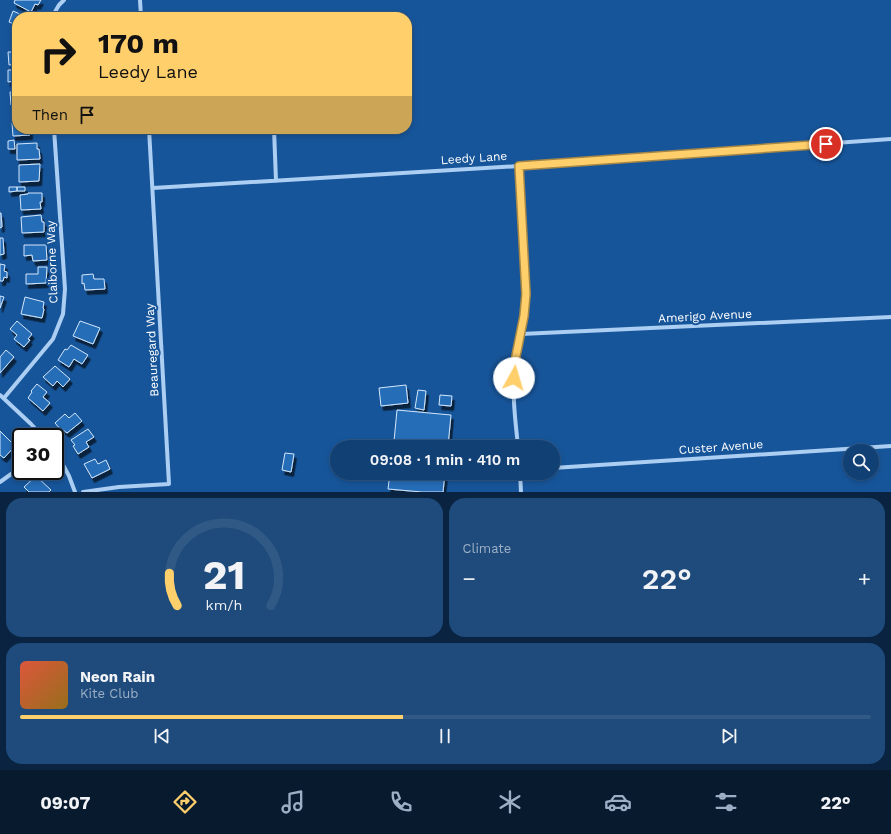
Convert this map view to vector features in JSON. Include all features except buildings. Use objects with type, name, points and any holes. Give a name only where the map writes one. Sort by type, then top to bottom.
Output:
[{"type":"street","points":[[55,12],[64,0]]},
{"type":"street","points":[[140,0],[141,12]]},
{"type":"street","name":"Claiborne Way","points":[[2,397],[53,339],[63,314],[65,289],[54,134]]},
{"type":"street","name":"Beauregard Way","points":[[83,492],[119,487],[169,484],[149,134]]},
{"type":"street","points":[[274,134],[276,181]]},
{"type":"street","name":"Leedy Lane","points":[[153,188],[519,166],[891,139]]},
{"type":"street","points":[[517,440],[514,378],[516,356],[526,303],[527,285],[519,166]]},
{"type":"street","name":"Amerigo Avenue","points":[[521,334],[891,317]]},
{"type":"street","points":[[2,397],[35,428]]},
{"type":"street","name":"Custer Avenue","points":[[560,468],[891,446]]},
{"type":"street","points":[[64,467],[75,492]]},
{"type":"street","points":[[0,482],[12,473]]},
{"type":"street","points":[[520,480],[521,492]]},
{"type":"route","points":[[514,378],[516,356],[526,303],[527,285],[519,166],[826,144]]}]
